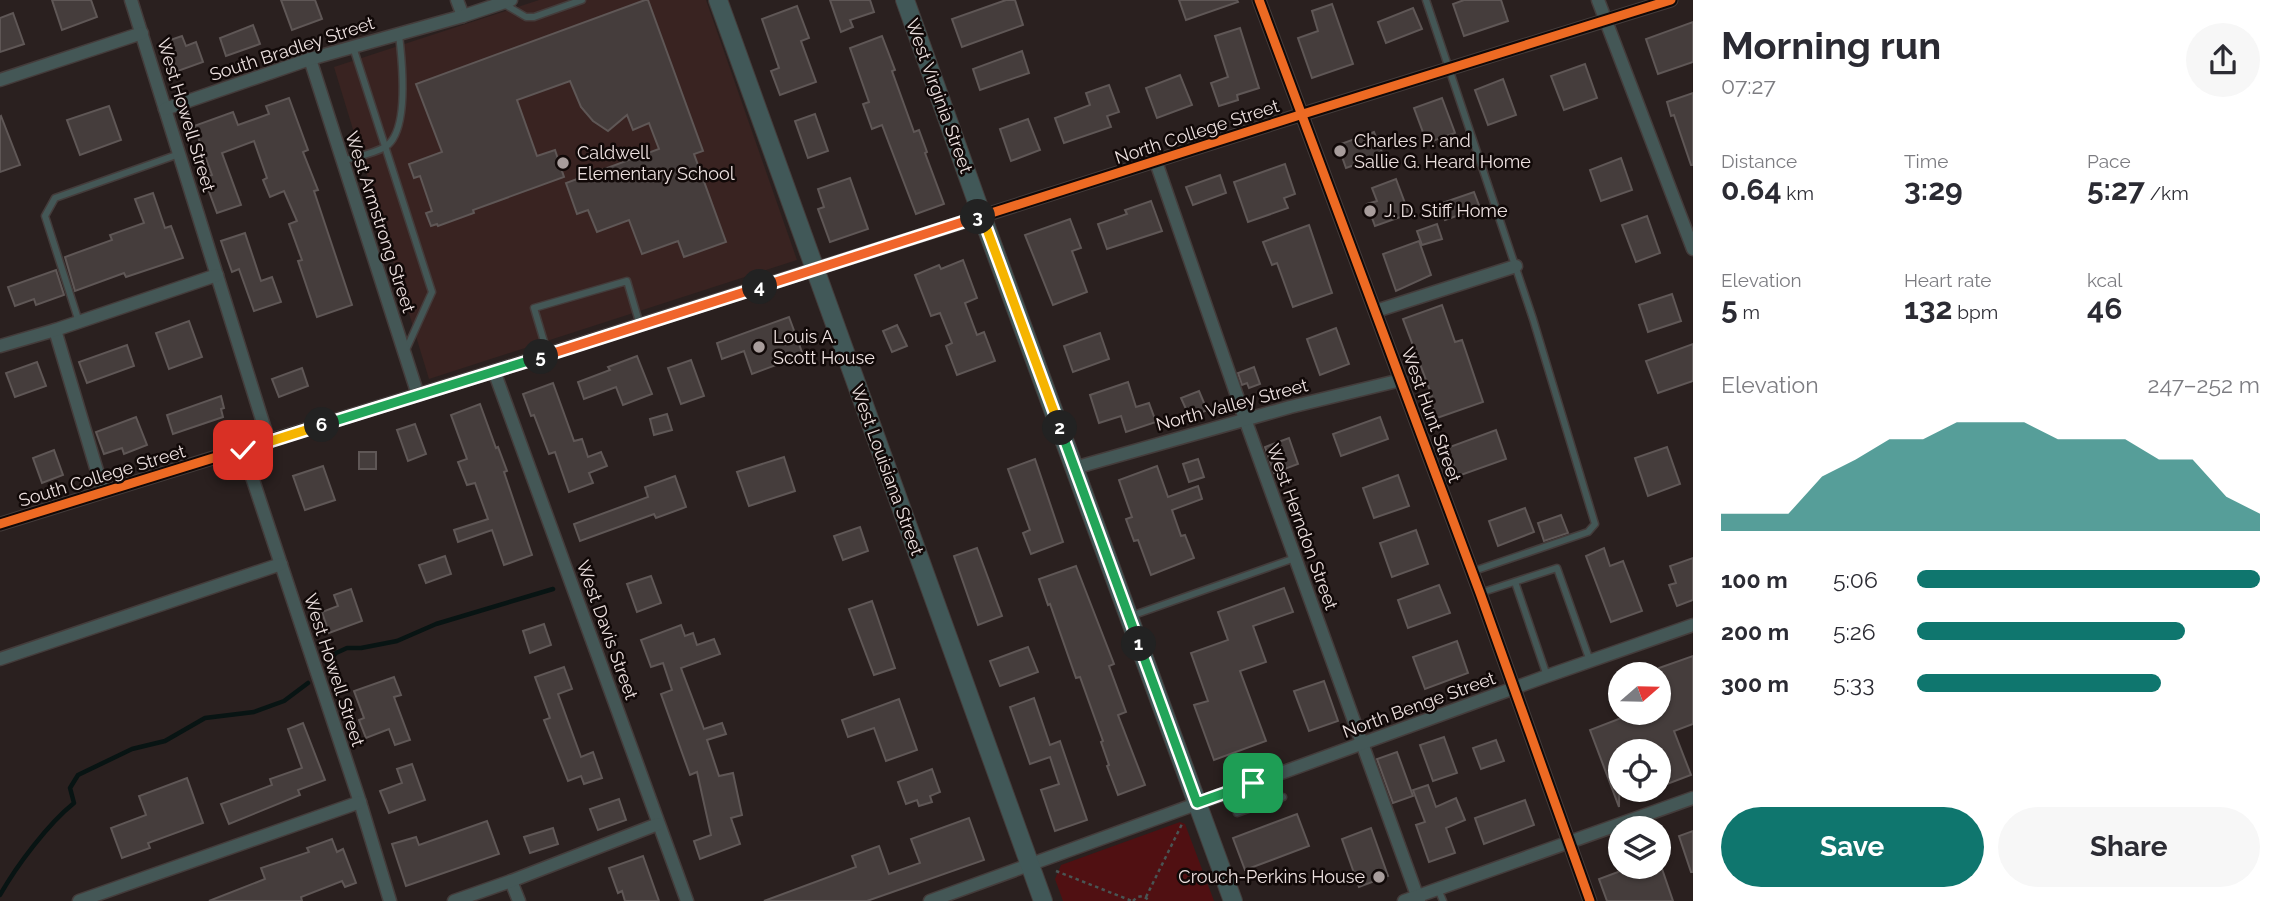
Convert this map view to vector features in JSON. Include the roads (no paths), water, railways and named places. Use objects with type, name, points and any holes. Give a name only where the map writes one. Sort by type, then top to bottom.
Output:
[{"type":"main road","name":"West Louisiana Street","points":[[718,0],[1043,901]]},
{"type":"main road","name":"West Virginia Street","points":[[905,0],[1233,901]]},
{"type":"street","name":"West Howell Street","points":[[131,0],[269,442]]},
{"type":"street","points":[[457,0],[463,16]]},
{"type":"street","name":"West Hunt Street","points":[[1259,0],[1480,593],[1590,901]]},
{"type":"street","points":[[1598,0],[1693,249]]},
{"type":"street","name":"North College Street","points":[[814,270],[1671,0]]},
{"type":"street","name":"South Bradley Street","points":[[165,108],[310,59],[507,1]]},
{"type":"street","points":[[0,79],[142,33]]},
{"type":"street","name":"West Armstrong Street","points":[[310,59],[418,395]]},
{"type":"street","name":"West Herndon Street","points":[[1156,162],[1245,419],[1418,899]]},
{"type":"street","points":[[1376,311],[1516,266]]},
{"type":"street","name":"South College Street","points":[[0,524],[814,270]]},
{"type":"street","points":[[0,346],[217,275]]},
{"type":"street","points":[[55,330],[103,491]]},
{"type":"street","name":"West Davis Street","points":[[494,372],[687,901]]},
{"type":"street","name":"North Valley Street","points":[[1074,468],[1245,419],[1401,380]]},
{"type":"street","name":"West Howell Street","points":[[243,450],[360,802],[390,901]]},
{"type":"street","points":[[0,659],[281,564]]},
{"type":"street","name":"North Benge Street","points":[[930,901],[1693,625]]},
{"type":"street","points":[[1404,901],[1441,895],[1568,843],[1693,798]]},
{"type":"street","points":[[79,901],[101,897],[360,802]]},
{"type":"street","points":[[454,901],[658,824]]},
{"type":"street","points":[[511,881],[519,901]]},
{"type":"lane","points":[[507,1],[526,17],[534,17],[582,0]]},
{"type":"lane","points":[[1426,0],[1516,266],[1594,519],[1594,528],[1588,531],[1471,572]]},
{"type":"lane","points":[[342,161],[387,146],[399,129],[403,68],[398,34]]},
{"type":"lane","points":[[353,47],[432,292],[405,354]]},
{"type":"lane","points":[[79,322],[45,216],[55,198],[180,153]]},
{"type":"lane","points":[[548,355],[534,308],[627,281],[640,325]]},
{"type":"lane","points":[[1129,617],[1295,558]]},
{"type":"lane","points":[[1480,593],[1557,568],[1590,662]]},
{"type":"lane","points":[[1515,582],[1547,676]]},
{"type":"lane","points":[[1253,783],[1262,804]]},
{"type":"lane","points":[[1237,813],[1283,797]]},
{"type":"waterway","points":[[327,663],[336,653],[347,648],[397,641],[436,624],[553,589]]},
{"type":"waterway","points":[[0,895],[34,846],[74,803],[70,788],[78,775],[132,749],[165,741],[205,718],[254,712],[284,701],[308,683]]},
{"type":"place","name":"Charles P. and Sallie G. Heard Home","points":[[1340,151]]},
{"type":"place","name":"Caldwell Elementary School","points":[[563,163]]},
{"type":"place","name":"J. D. Stiff Home","points":[[1370,211]]},
{"type":"place","name":"Louis A. Scott House","points":[[759,347]]},
{"type":"place","name":"Crouch-Perkins House","points":[[1379,877]]}]
